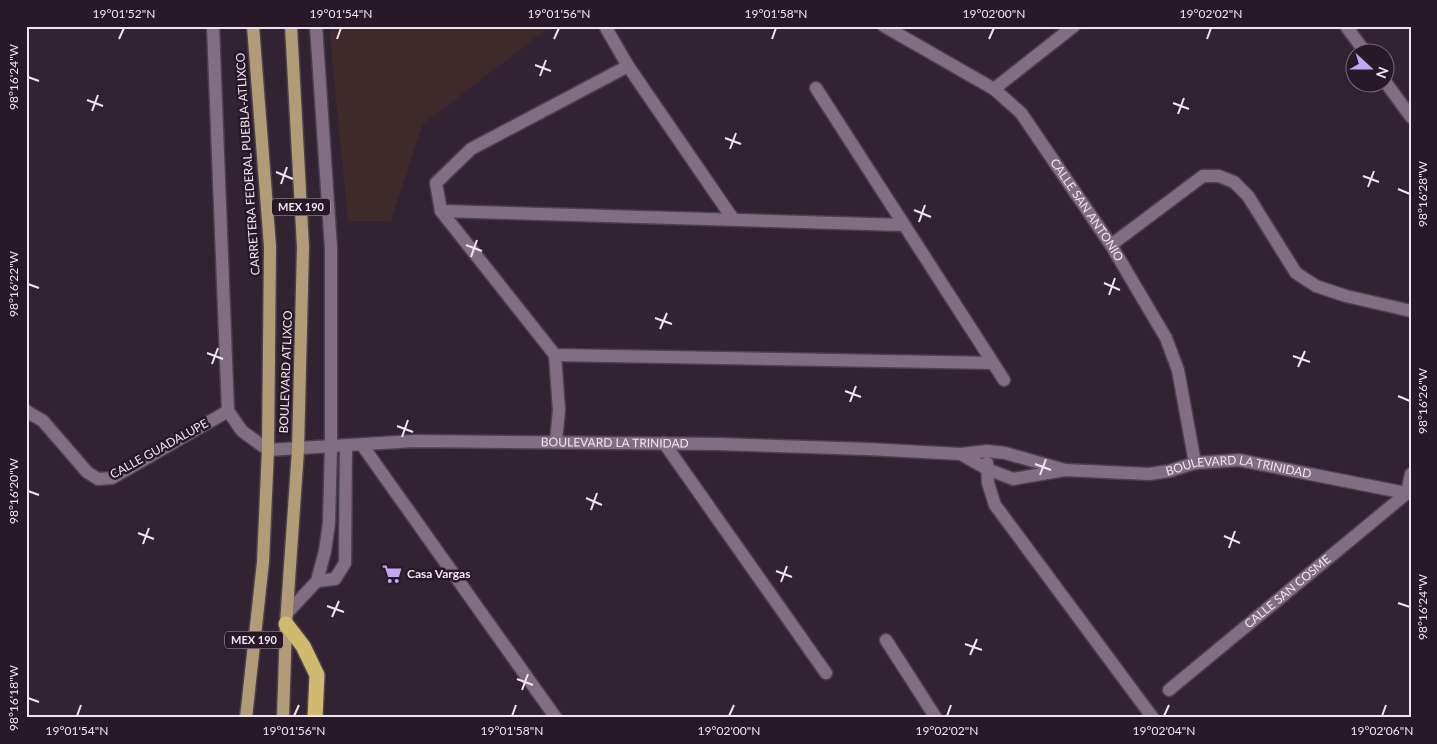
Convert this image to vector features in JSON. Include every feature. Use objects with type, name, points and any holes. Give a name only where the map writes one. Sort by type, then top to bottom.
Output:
[{"type":"highway","points":[[287,618],[317,675],[315,718]]},
{"type":"main road","name":"CARRETERA FEDERAL PUEBLA-ATLIXCO","points":[[253,26],[270,247],[268,450]]},
{"type":"main road","name":"BOULEVARD ATLIXCO","points":[[283,718],[287,618],[298,450],[303,247],[292,26]]},
{"type":"main road","name":"BOULEVARD ATLIXCO","points":[[246,718],[263,562],[268,450]]},
{"type":"street","points":[[213,26],[228,411],[242,431],[268,450]]},
{"type":"street","points":[[287,618],[317,580],[326,551],[328,532],[331,447],[331,248],[316,26],[311,26]]},
{"type":"street","name":"CALLE SAN ANTONIO","points":[[884,26],[994,89],[1021,113],[1111,244],[1166,338],[1178,370],[1195,463]]},
{"type":"street","points":[[994,89],[1074,26]]},
{"type":"street","points":[[1346,26],[1358,42]]},
{"type":"street","points":[[606,28],[628,66],[733,219]]},
{"type":"street","points":[[556,441],[559,410],[555,355],[441,212],[436,182],[471,150],[628,66]]},
{"type":"street","points":[[816,88],[902,225],[1004,380]]},
{"type":"street","points":[[1393,92],[1411,117]]},
{"type":"street","points":[[1111,244],[1203,176],[1219,176],[1234,182],[1248,196],[1296,273],[1316,286],[1346,296],[1411,311]]},
{"type":"street","points":[[441,212],[902,225]]},
{"type":"street","points":[[555,355],[992,363]]},
{"type":"street","name":"CALLE GUADALUPE","points":[[26,411],[43,421],[87,472],[98,479],[112,478],[228,411]]},
{"type":"street","name":"BOULEVARD LA TRINIDAD","points":[[268,450],[298,450],[414,441],[556,441],[858,448],[961,454],[1000,451],[1065,470]]},
{"type":"street","points":[[664,443],[826,673]]},
{"type":"street","points":[[362,445],[556,718]]},
{"type":"street","points":[[317,580],[335,579],[345,563],[346,446]]},
{"type":"street","points":[[987,451],[988,483],[995,505],[1153,718]]},
{"type":"street","name":"BOULEVARD LA TRINIDAD","points":[[961,454],[987,469],[1013,479],[1065,470],[1149,474],[1169,471],[1195,463],[1239,460],[1409,496]]},
{"type":"street","points":[[1409,496],[1411,474]]},
{"type":"street","name":"CALLE SAN COSME","points":[[1169,690],[1409,496]]},
{"type":"street","points":[[886,640],[936,718]]},
{"type":"shaded area","points":[[329,26],[551,26],[422,125],[391,221],[348,221]]},
{"type":"place","name":"Casa Vargas","points":[[392,574]]}]
